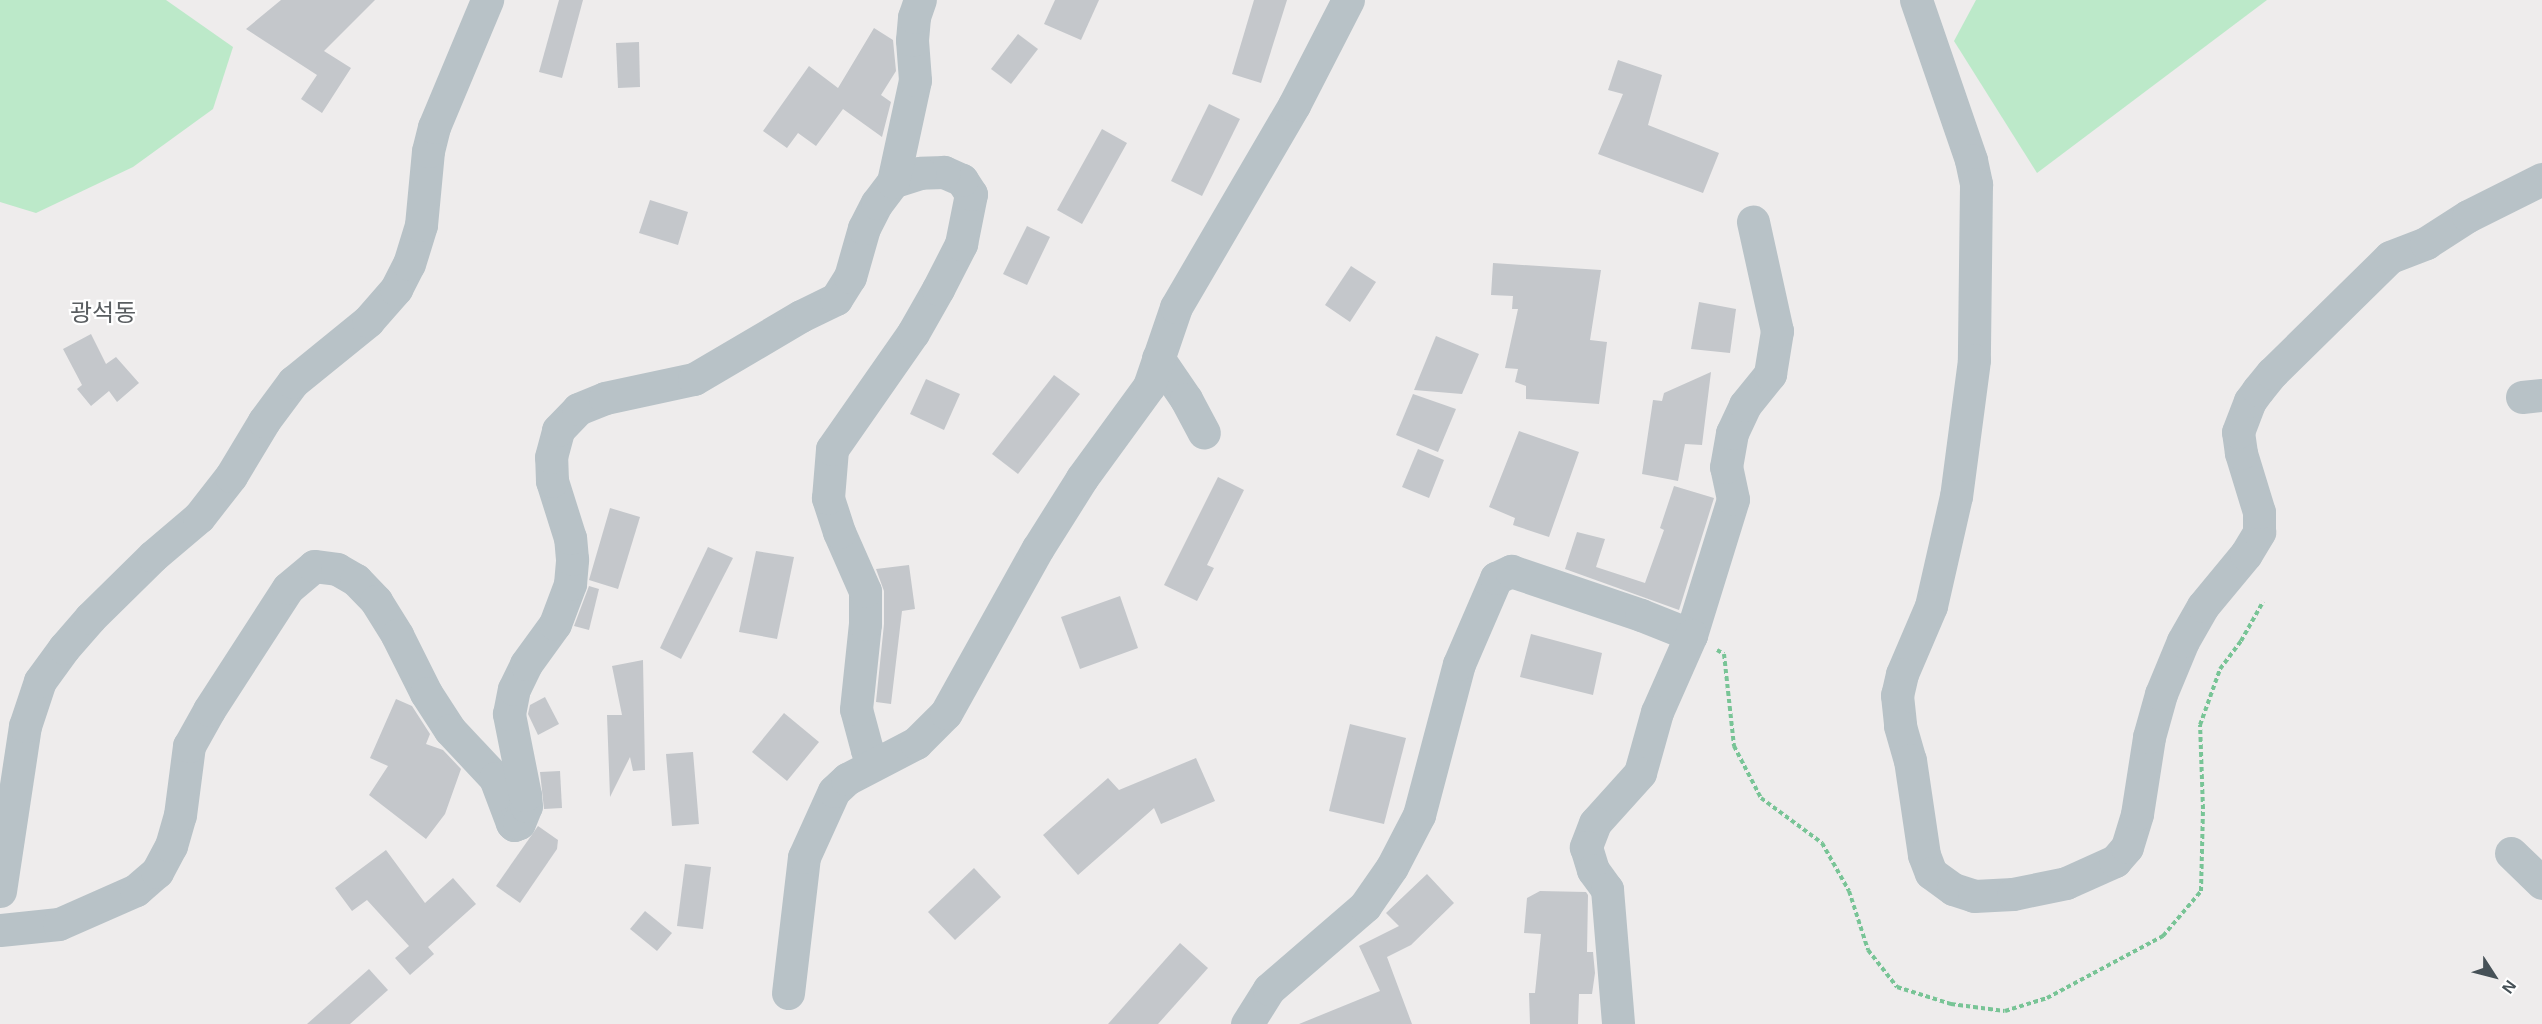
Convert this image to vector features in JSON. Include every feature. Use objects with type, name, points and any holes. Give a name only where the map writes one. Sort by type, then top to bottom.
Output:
[{"type":"street","points":[[0,891],[25,726],[40,681],[90,618],[153,556],[199,517],[231,476],[264,421],[293,382],[368,321],[396,289],[409,264],[421,225],[428,151],[434,127],[487,0]]},
{"type":"street","points":[[0,930],[59,924],[136,890],[157,872],[171,846],[180,815],[189,746],[209,710],[288,588],[314,566],[336,569],[356,580],[376,601],[397,635],[426,693],[450,730],[495,778],[512,823],[514,825],[519,823],[526,806],[509,714],[514,689],[526,664],[555,624],[570,584],[572,559],[570,538],[552,481],[551,457],[558,430],[578,409],[605,398],[694,379],[801,316],[836,299],[850,277],[868,220],[877,203],[893,182],[915,80],[912,40],[914,17],[920,0]]},
{"type":"street","points":[[788,993],[804,857],[834,791],[847,779],[916,743],[946,713],[1038,548],[1082,478],[1149,387],[1176,307],[1294,105],[1348,0]]},
{"type":"street","points":[[1916,0],[1971,160],[1976,184],[1974,360],[1956,496],[1931,606],[1902,674],[1897,695],[1900,726],[1910,760],[1924,855],[1931,873],[1953,889],[1974,896],[2013,894],[2066,883],[2096,872],[2115,861],[2127,847],[2136,823],[2149,737],[2161,694],[2183,641],[2203,606],[2246,554],[2259,532],[2259,512],[2241,453],[2238,432],[2250,401],[2265,381],[2390,257],[2426,243],[2468,216],[2542,179]]},
{"type":"street","points":[[878,762],[867,750],[856,709],[865,624],[865,591],[838,532],[828,498],[832,449],[913,333],[938,289],[961,244],[971,194],[962,180],[944,172],[920,172],[893,182]]},
{"type":"street","points":[[1618,1024],[1606,889],[1593,870],[1587,847],[1595,823],[1640,773],[1657,712],[1691,635],[1733,499],[1726,467],[1732,434],[1745,405],[1770,374],[1777,331],[1753,222]]},
{"type":"street","points":[[1158,358],[1186,399],[1204,433]]},
{"type":"street","points":[[1247,1024],[1269,989],[1365,906],[1392,867],[1419,815],[1459,664],[1496,579],[1511,571],[1641,615],[1691,635]]},
{"type":"street","points":[[2511,853],[2542,883]]},
{"type":"path","points":[[1691,635],[1724,654],[1734,746],[1761,798],[1821,843],[1849,891],[1868,950],[1897,987],[1951,1004],[2005,1011],[2047,998],[2163,936],[2201,891],[2203,809],[2200,725],[2220,669],[2241,641],[2263,602]]},
{"type":"green space","points":[[0,0],[166,0],[233,47],[213,109],[133,167],[36,213],[0,202]]},
{"type":"green space","points":[[1976,0],[2267,0],[2037,173],[1954,41]]},
{"type":"building","points":[[281,0],[375,0],[324,51],[351,68],[322,113],[301,99],[317,75],[246,29]]},
{"type":"building","points":[[559,0],[583,0],[562,78],[539,72]]},
{"type":"building","points":[[1055,0],[1099,0],[1081,40],[1044,24]]},
{"type":"building","points":[[1254,0],[1287,0],[1261,83],[1232,74]]},
{"type":"building","points":[[874,28],[893,40],[896,71],[881,95],[891,102],[882,137],[843,109],[816,146],[798,133],[787,148],[763,131],[809,66],[838,88]]},
{"type":"building","points":[[1018,34],[1038,49],[1011,84],[991,69]]},
{"type":"building","points":[[639,42],[640,87],[618,88],[616,43]]},
{"type":"building","points":[[1618,60],[1662,75],[1648,125],[1719,153],[1703,193],[1598,154],[1623,94],[1608,90]]},
{"type":"building","points":[[1209,104],[1240,119],[1202,196],[1171,181]]},
{"type":"building","points":[[1102,129],[1127,143],[1082,224],[1057,210]]},
{"type":"building","points":[[650,200],[688,212],[678,245],[639,233]]},
{"type":"building","points":[[1027,226],[1050,237],[1027,285],[1003,274]]},
{"type":"building","points":[[1493,263],[1601,270],[1590,340],[1607,342],[1599,404],[1526,399],[1526,386],[1515,382],[1518,369],[1505,368],[1518,309],[1512,309],[1513,296],[1491,295]]},
{"type":"building","points":[[1351,266],[1376,282],[1350,322],[1325,305]]},
{"type":"building","points":[[1699,302],[1736,309],[1730,353],[1691,349]]},
{"type":"building","points":[[91,334],[106,364],[116,357],[139,383],[117,402],[109,391],[91,406],[77,389],[82,385],[63,349]]},
{"type":"building","points":[[1436,336],[1479,354],[1462,394],[1414,390]]},
{"type":"building","points":[[1711,372],[1702,445],[1685,444],[1678,481],[1642,474],[1653,400],[1662,401],[1664,393]]},
{"type":"building","points":[[1054,375],[1080,394],[1018,474],[992,454]]},
{"type":"building","points":[[926,379],[960,394],[944,430],[910,414]]},
{"type":"building","points":[[1413,394],[1456,409],[1438,452],[1396,435]]},
{"type":"building","points":[[1519,431],[1579,452],[1549,537],[1513,525],[1515,518],[1489,507]]},
{"type":"building","points":[[1418,449],[1444,460],[1429,498],[1402,487]]},
{"type":"building","points":[[1218,477],[1244,490],[1207,565],[1214,568],[1197,601],[1164,585]]},
{"type":"building","points":[[1674,486],[1714,498],[1679,610],[1565,569],[1577,532],[1605,539],[1596,567],[1645,583],[1664,530],[1660,528]]},
{"type":"building","points":[[610,508],[640,517],[618,589],[589,580]]},
{"type":"building","points":[[708,547],[733,558],[681,659],[660,648]]},
{"type":"building","points":[[756,551],[794,557],[777,639],[739,632]]},
{"type":"building","points":[[909,565],[915,609],[902,611],[891,704],[876,702],[884,624],[884,591],[876,569]]},
{"type":"building","points":[[589,586],[599,589],[589,630],[574,626]]},
{"type":"building","points":[[1120,596],[1138,648],[1080,669],[1061,617]]},
{"type":"building","points":[[1531,634],[1602,653],[1593,695],[1520,677]]},
{"type":"building","points":[[643,660],[645,770],[633,771],[630,757],[610,797],[607,715],[622,715],[612,666]]},
{"type":"building","points":[[545,697],[559,724],[538,735],[528,714],[530,705]]},
{"type":"building","points":[[396,699],[412,706],[430,734],[426,744],[443,750],[461,769],[445,814],[426,839],[369,795],[388,766],[370,758]]},
{"type":"building","points":[[784,713],[819,742],[787,781],[752,752]]},
{"type":"building","points":[[1350,724],[1406,738],[1384,824],[1329,811]]},
{"type":"building","points":[[693,752],[699,824],[672,826],[666,754]]},
{"type":"building","points":[[1196,758],[1215,801],[1161,824],[1154,808],[1078,875],[1043,835],[1108,778],[1119,790]]},
{"type":"building","points":[[560,771],[562,808],[544,809],[540,772]]},
{"type":"building","points":[[538,826],[558,840],[557,849],[520,903],[496,886]]},
{"type":"building","points":[[386,850],[425,903],[453,878],[476,904],[428,947],[434,954],[410,975],[395,958],[409,946],[367,900],[352,911],[335,888]]},
{"type":"building","points":[[685,864],[711,867],[703,929],[677,926]]},
{"type":"building","points":[[974,868],[1001,897],[955,940],[928,912]]},
{"type":"building","points":[[1427,874],[1454,903],[1411,945],[1387,957],[1412,1024],[1299,1024],[1380,991],[1359,946],[1399,926],[1386,913]]},
{"type":"building","points":[[1540,891],[1586,892],[1588,895],[1587,952],[1593,952],[1595,973],[1592,994],[1579,994],[1578,1024],[1530,1024],[1529,993],[1535,993],[1541,934],[1524,933],[1527,898]]},
{"type":"building","points":[[645,911],[672,933],[657,951],[630,929]]},
{"type":"building","points":[[1180,943],[1208,968],[1158,1024],[1108,1024]]},
{"type":"building","points":[[369,969],[388,990],[350,1024],[307,1024]]},
{"type":"district","name":"광석동","points":[[103,313]]}]
